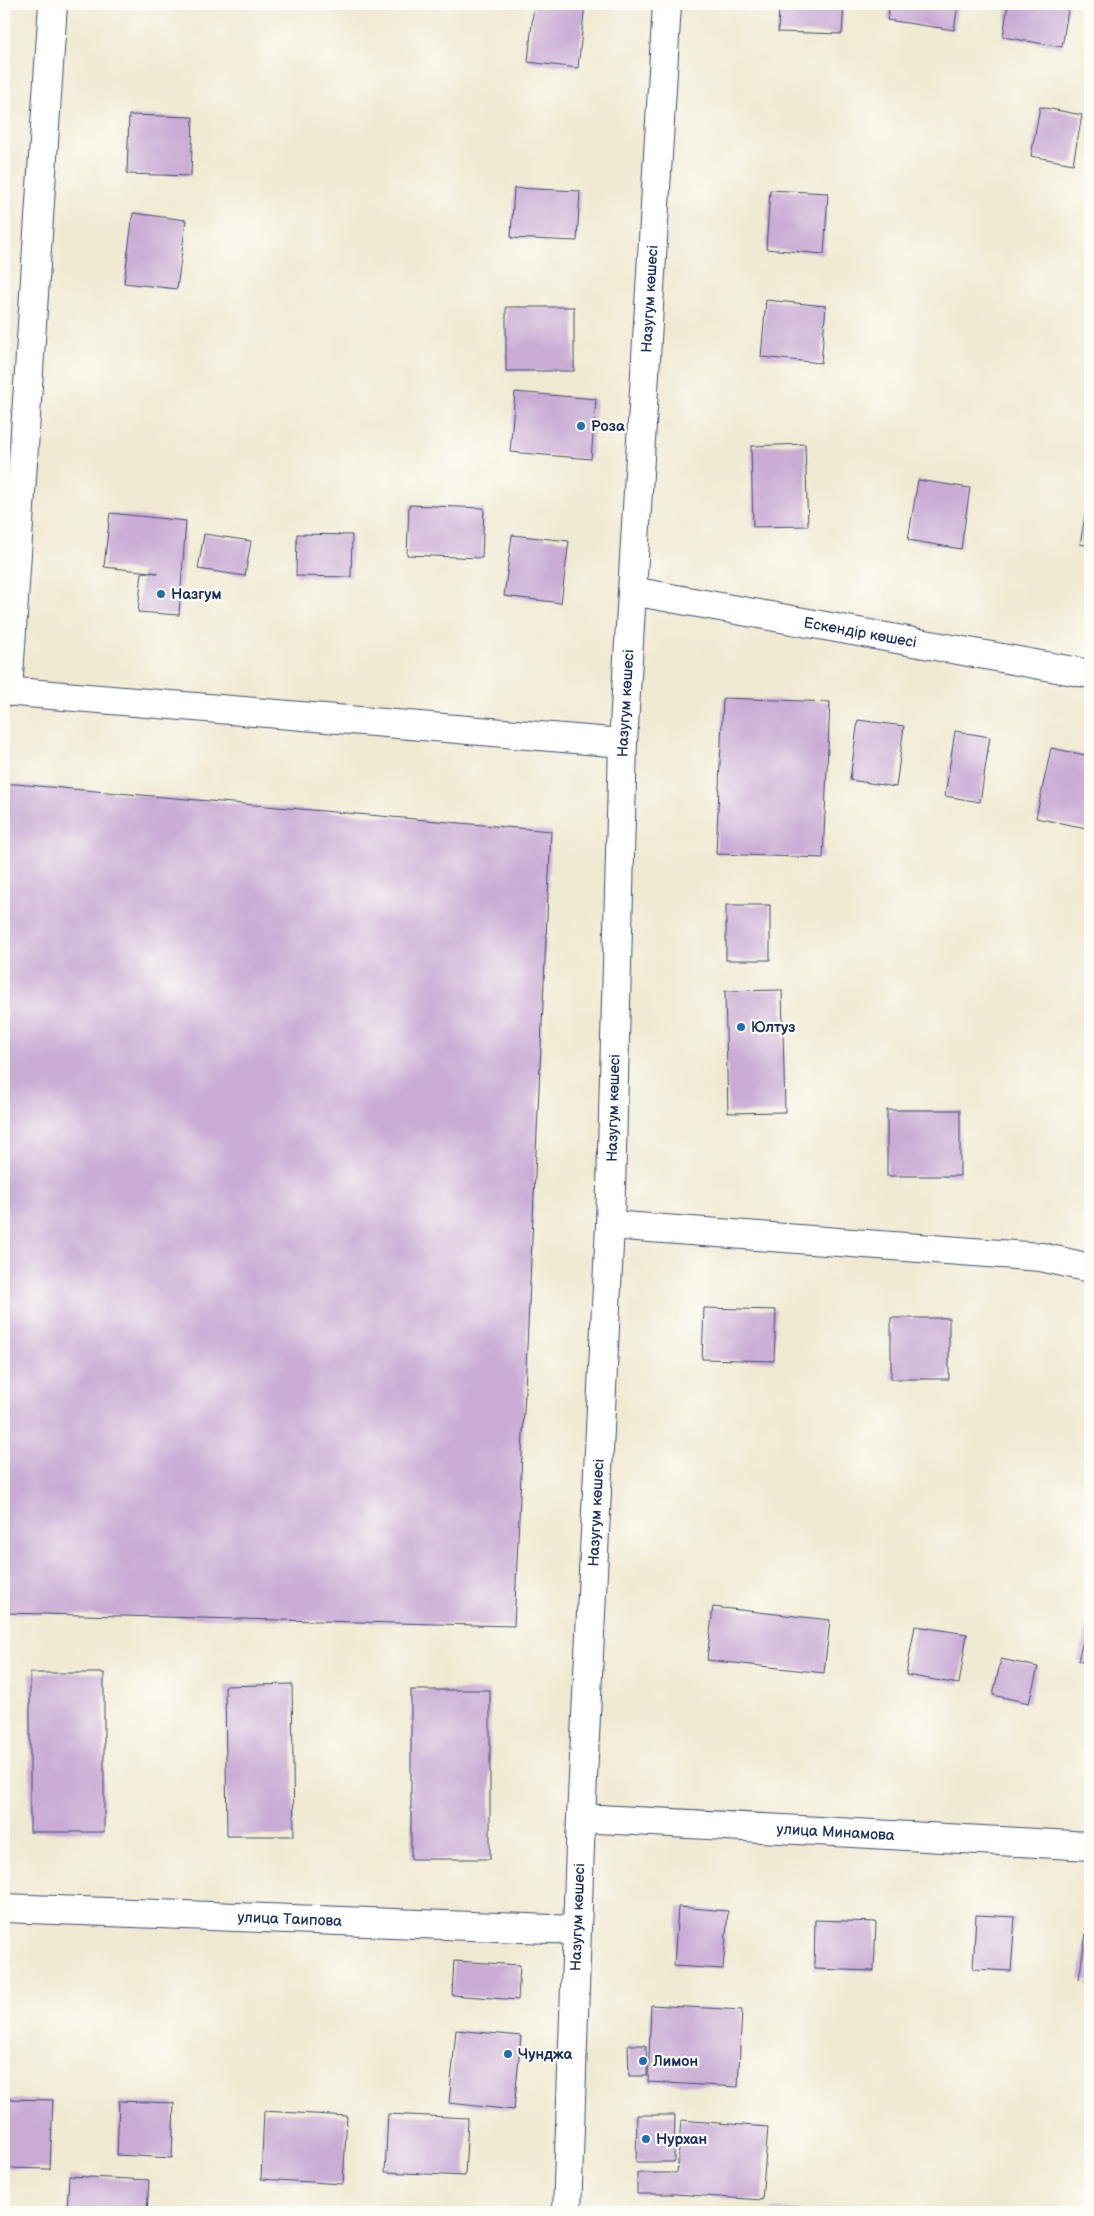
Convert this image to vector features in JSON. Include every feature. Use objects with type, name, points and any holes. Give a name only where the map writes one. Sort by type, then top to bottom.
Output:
[{"type":"street","points":[[53,4],[6,691],[623,743]]},
{"type":"street","name":"Назугум көшесі","points":[[567,2212],[581,1818],[610,1225],[623,743],[668,4]]},
{"type":"street","name":"Ескендір көшесі","points":[[632,591],[1090,674]]},
{"type":"street","points":[[610,1225],[1041,1257],[1090,1268]]},
{"type":"street","name":"улица Минамова","points":[[581,1818],[1090,1846]]},
{"type":"street","name":"улица Таипова","points":[[4,1908],[577,1930]]},
{"type":"building","points":[[534,4],[585,4],[578,68],[528,62]]},
{"type":"building","points":[[779,4],[844,4],[842,34],[778,32]]},
{"type":"building","points":[[890,4],[958,4],[954,30],[887,20]]},
{"type":"building","points":[[1008,4],[1069,4],[1062,47],[1003,37]]},
{"type":"building","points":[[1040,107],[1082,115],[1073,164],[1031,156]]},
{"type":"building","points":[[129,115],[193,117],[191,176],[127,174]]},
{"type":"building","points":[[514,188],[580,191],[577,241],[511,238]]},
{"type":"building","points":[[770,190],[828,193],[824,254],[766,249]]},
{"type":"building","points":[[133,213],[186,220],[177,289],[124,283]]},
{"type":"building","points":[[766,300],[826,306],[821,363],[761,357]]},
{"type":"building","points":[[506,307],[574,307],[574,371],[506,371]]},
{"type":"building","points":[[515,392],[596,399],[591,459],[510,452]]},
{"type":"building","points":[[805,444],[808,526],[753,527],[751,446]]},
{"type":"building","points":[[918,480],[970,488],[961,549],[908,540]]},
{"type":"building","points":[[1090,494],[1090,546],[1080,544]]},
{"type":"building","points":[[409,505],[484,508],[482,558],[407,555]]},
{"type":"building","points":[[110,513],[186,521],[179,615],[138,612],[142,572],[159,573],[104,567]]},
{"type":"building","points":[[204,534],[251,541],[245,576],[198,569]]},
{"type":"building","points":[[297,534],[352,535],[351,577],[296,576]]},
{"type":"building","points":[[512,535],[569,541],[561,603],[504,596]]},
{"type":"building","points":[[723,698],[830,702],[823,858],[716,854]]},
{"type":"building","points":[[858,720],[904,726],[896,787],[850,780]]},
{"type":"building","points":[[955,731],[990,737],[980,802],[945,796]]},
{"type":"building","points":[[1051,748],[1090,756],[1090,809],[1086,828],[1036,818]]},
{"type":"building","points":[[4,783],[551,831],[514,1626],[4,1613]]},
{"type":"building","points":[[726,905],[770,905],[770,960],[726,960]]},
{"type":"building","points":[[782,990],[785,1112],[728,1113],[725,991]]},
{"type":"building","points":[[887,1110],[960,1110],[960,1176],[887,1176]]},
{"type":"building","points":[[704,1308],[776,1310],[774,1361],[702,1359]]},
{"type":"building","points":[[891,1318],[949,1318],[949,1379],[891,1379]]},
{"type":"building","points":[[713,1607],[830,1620],[824,1673],[707,1660]]},
{"type":"building","points":[[1087,1624],[1090,1624],[1090,1664],[1078,1661]]},
{"type":"building","points":[[915,1626],[967,1634],[959,1684],[906,1675]]},
{"type":"building","points":[[1001,1659],[1038,1667],[1029,1703],[993,1695]]},
{"type":"building","points":[[30,1673],[104,1673],[104,1832],[30,1832]]},
{"type":"building","points":[[292,1684],[294,1836],[227,1836],[225,1686]]},
{"type":"building","points":[[411,1690],[490,1690],[490,1859],[411,1859]]},
{"type":"building","points":[[678,1907],[728,1911],[723,1969],[674,1966]]},
{"type":"building","points":[[976,1915],[1015,1917],[1011,1971],[973,1969]]},
{"type":"building","points":[[815,1920],[876,1922],[874,1971],[814,1969]]},
{"type":"building","points":[[1086,1933],[1090,1933],[1090,1981],[1079,1979]]},
{"type":"building","points":[[454,1961],[520,1965],[518,2000],[452,1995]]},
{"type":"building","points":[[651,2005],[742,2010],[738,2087],[648,2082]]},
{"type":"building","points":[[456,2030],[521,2036],[514,2110],[449,2103]]},
{"type":"building","points":[[628,2045],[646,2045],[647,2076],[629,2076]]},
{"type":"building","points":[[4,2099],[53,2100],[50,2169],[4,2168]]},
{"type":"building","points":[[119,2101],[174,2103],[172,2158],[117,2155]]},
{"type":"building","points":[[264,2111],[347,2116],[343,2184],[261,2179]]},
{"type":"building","points":[[388,2114],[468,2118],[465,2176],[385,2172]]},
{"type":"building","points":[[637,2115],[675,2115],[674,2162],[636,2162]]},
{"type":"building","points":[[681,2120],[768,2127],[762,2200],[675,2194],[637,2194],[637,2173],[677,2173]]},
{"type":"building","points":[[69,2176],[149,2180],[147,2212],[67,2212]]},
{"type":"building","points":[[821,2209],[873,2210],[873,2212],[821,2212]]},
{"type":"building","points":[[773,2210],[802,2210],[802,2212],[773,2212]]},
{"type":"place","name":"Роза","points":[[581,426]]},
{"type":"place","name":"Назгум","points":[[161,594]]},
{"type":"place","name":"Юлтуз","points":[[741,1027]]},
{"type":"place","name":"Чунджа","points":[[508,2054]]},
{"type":"place","name":"Лимон","points":[[643,2061]]},
{"type":"place","name":"Нурхан","points":[[646,2139]]}]
